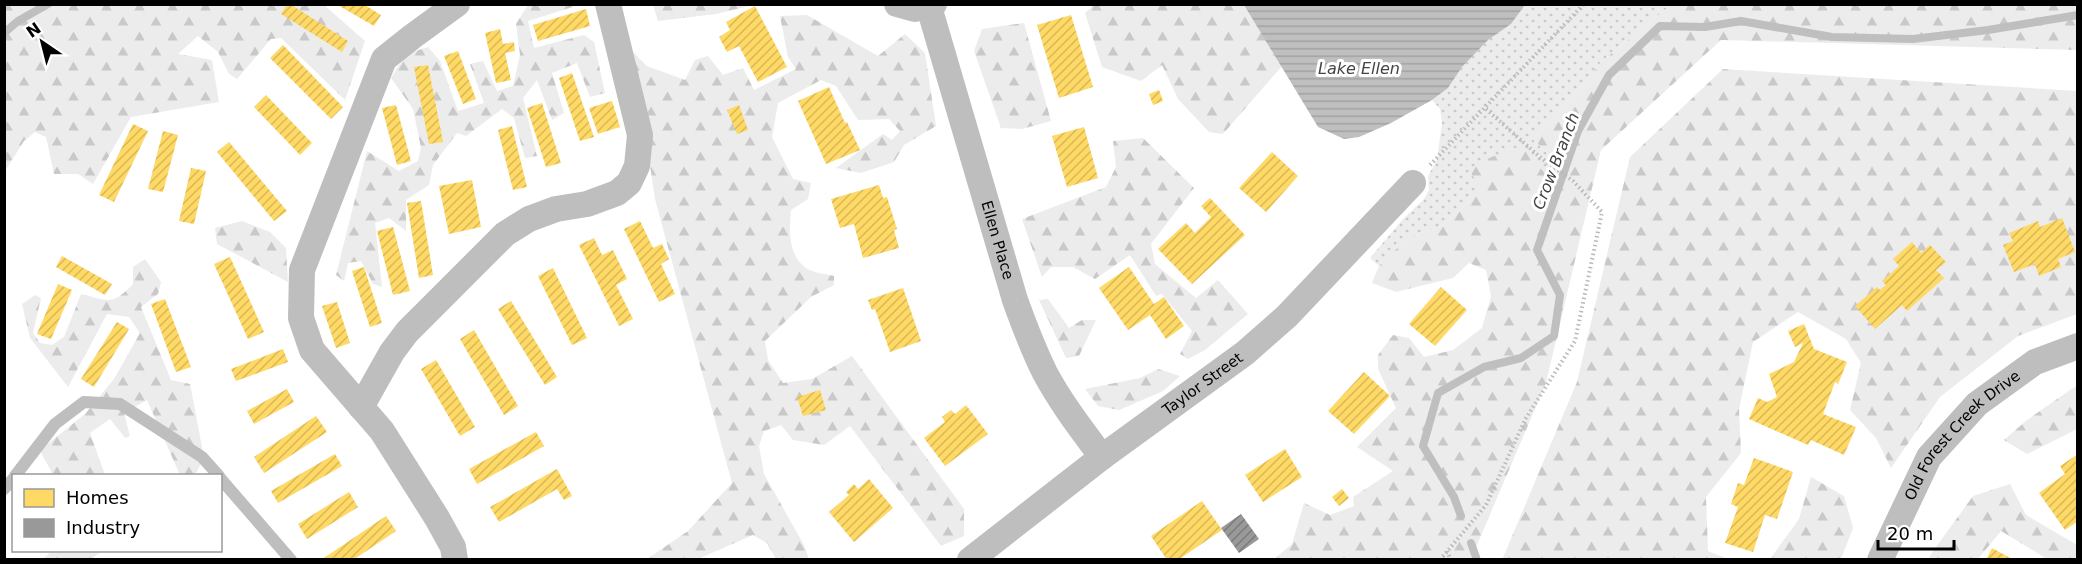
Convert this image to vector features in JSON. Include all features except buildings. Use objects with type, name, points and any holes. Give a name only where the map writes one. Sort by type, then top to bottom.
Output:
[{"type":"street","points":[[455,560],[453,547],[437,518],[382,431],[312,350],[301,318],[302,270],[384,59],[458,4]]},
{"type":"street","points":[[361,407],[406,332],[505,234],[529,219],[556,209],[587,204],[617,193],[629,183],[637,166],[640,135],[608,4]]},
{"type":"street","name":"Ellen Place","points":[[897,4],[915,9],[932,6],[1015,300],[1030,341],[1046,374],[1072,416],[1102,457]]},
{"type":"street","name":"Taylor Street","points":[[970,560],[1102,457],[1228,365],[1287,316],[1413,183]]},
{"type":"street","name":"Old Forest Creek Drive","points":[[1880,560],[1929,457],[1977,404],[2035,362],[2078,346]]},
{"type":"lane","points":[[16,474],[55,424],[84,402],[120,404],[202,457],[217,474]]},
{"type":"lane","points":[[222,479],[291,560]]},
{"type":"path","points":[[1413,183],[1584,4]]},
{"type":"path","points":[[1440,560],[1486,506],[1526,418],[1575,341],[1602,212],[1573,181],[1541,159],[1485,108]]},
{"type":"path","points":[[1447,551],[1451,560]]},
{"type":"green space","points":[[653,4],[753,5],[716,14],[658,21]]},
{"type":"green space","points":[[1095,4],[1244,5],[1282,66],[1223,134],[1209,132],[1178,99],[1162,65],[1141,81],[1102,67],[1085,13]]},
{"type":"green space","points":[[5,5],[324,5],[365,41],[345,100],[281,38],[271,39],[237,79],[229,74],[218,52],[198,36],[178,54],[212,60],[219,102],[131,117],[93,184],[78,174],[54,174],[46,137],[35,132],[24,141],[5,171]]},
{"type":"green space","points":[[528,5],[579,5],[528,21],[534,48],[584,35],[594,42],[605,93],[590,97],[577,63],[552,73],[564,113],[552,120],[537,80],[523,98],[537,156],[525,158],[514,118],[502,109],[466,136],[457,133],[433,165],[429,185],[406,200],[406,231],[389,218],[375,223],[382,287],[373,284],[361,261],[348,263],[344,281],[336,275],[367,151],[399,171],[418,161],[421,148],[413,109],[391,78],[406,54],[428,47],[440,61],[458,111],[484,103],[470,64],[483,61],[497,91],[513,86],[520,55],[516,24]]},
{"type":"green space","points":[[1525,5],[1671,5],[1601,62],[1533,139],[1546,152],[1558,171],[1553,186],[1524,148],[1514,148],[1499,155],[1469,202],[1441,227],[1412,236],[1379,266],[1370,258],[1403,219],[1424,199],[1429,190],[1428,176],[1437,160],[1442,123],[1440,109],[1432,100],[1448,88],[1462,67],[1488,40],[1511,24]]},
{"type":"green space","points":[[1671,5],[2077,5],[2077,50],[1721,40],[1601,150],[1546,383],[1471,559],[1274,559],[1292,544],[1304,503],[1330,515],[1354,506],[1353,497],[1393,471],[1357,447],[1396,408],[1378,369],[1378,355],[1393,335],[1409,338],[1424,357],[1453,350],[1482,328],[1491,296],[1486,270],[1469,263],[1453,278],[1396,292],[1372,283],[1379,266],[1412,236],[1441,227],[1469,202],[1478,185],[1470,171],[1477,163],[1514,148],[1524,147],[1554,185],[1558,171],[1546,152],[1533,139],[1601,62]]},
{"type":"green space","points":[[807,15],[878,56],[905,34],[925,53],[936,126],[904,145],[894,162],[861,173],[836,168],[883,134],[892,140],[900,131],[889,119],[858,120],[836,86],[821,80],[778,103],[772,137],[793,179],[811,183],[808,199],[791,210],[790,234],[793,249],[800,263],[806,268],[834,276],[834,285],[811,297],[765,341],[768,360],[783,383],[812,379],[852,356],[964,509],[964,536],[941,546],[850,426],[824,445],[793,440],[781,425],[764,431],[759,446],[764,474],[805,547],[809,559],[776,559],[767,543],[753,535],[698,559],[647,559],[688,531],[732,483],[655,199],[633,52],[647,66],[685,80],[695,60],[708,56],[723,75],[743,68],[754,90],[796,69],[788,57],[780,16]]},
{"type":"green space","points":[[1024,23],[1051,121],[1022,129],[1001,128],[974,51],[982,29]]},
{"type":"green space","points":[[1723,69],[2077,91],[2077,314],[2018,336],[1940,397],[1891,468],[1876,438],[1850,410],[1861,363],[1846,339],[1798,312],[1753,342],[1739,409],[1741,453],[1706,497],[1708,551],[1728,559],[1502,560],[1577,382],[1630,157]]},
{"type":"green space","points":[[1143,138],[1194,188],[1151,244],[1155,264],[1196,298],[1218,280],[1248,314],[1205,350],[1188,359],[1180,354],[1192,331],[1162,294],[1156,296],[1130,255],[1095,279],[1073,267],[1051,267],[1042,277],[1022,219],[1106,187],[1116,167],[1113,141]]},
{"type":"green space","points":[[242,221],[270,232],[286,248],[288,282],[217,244],[215,228]]},
{"type":"green space","points":[[145,259],[161,282],[158,294],[141,307],[171,380],[190,384],[204,458],[196,474],[180,474],[147,400],[124,413],[130,436],[125,438],[110,419],[90,433],[105,474],[52,474],[40,450],[85,414],[114,379],[140,333],[129,317],[107,314],[68,387],[30,338],[22,304],[35,295],[41,298],[33,333],[40,343],[52,345],[64,337],[81,294],[104,300],[115,299],[133,284],[133,267]]},
{"type":"green space","points":[[1048,299],[1069,328],[1082,320],[1096,320],[1079,356],[1066,358],[1039,300]]},
{"type":"green space","points":[[1158,369],[1180,376],[1163,391],[1119,410],[1098,406],[1085,389],[1140,378]]},
{"type":"green space","points":[[2077,386],[2077,429],[2027,454],[2004,440],[2027,420]]},
{"type":"green space","points":[[1811,477],[1844,496],[1853,528],[1841,559],[1770,559],[1799,519]]},
{"type":"green space","points":[[2010,484],[2026,515],[2077,545],[2077,559],[2047,559],[2001,531],[1978,559],[1929,559],[1973,496]]},
{"type":"green space","points":[[48,552],[101,552],[91,559],[43,559],[49,554]]},
{"type":"water","name":"Lake Ellen","points":[[1244,5],[1525,5],[1511,24],[1488,40],[1462,67],[1448,88],[1432,100],[1391,123],[1359,137],[1344,139],[1318,127]]},
{"type":"waterway","points":[[4,33],[18,21],[48,4]]},
{"type":"waterway","name":"Crow Branch","points":[[1461,516],[1454,497],[1423,446],[1438,393],[1484,367],[1521,358],[1554,336],[1560,295],[1537,250],[1578,131],[1609,75],[1660,26],[1705,27],[1741,21],[1832,37],[1913,39],[1988,30],[2078,15]]},
{"type":"waterway","name":"Crow Branch","points":[[1471,543],[1477,560]]}]
